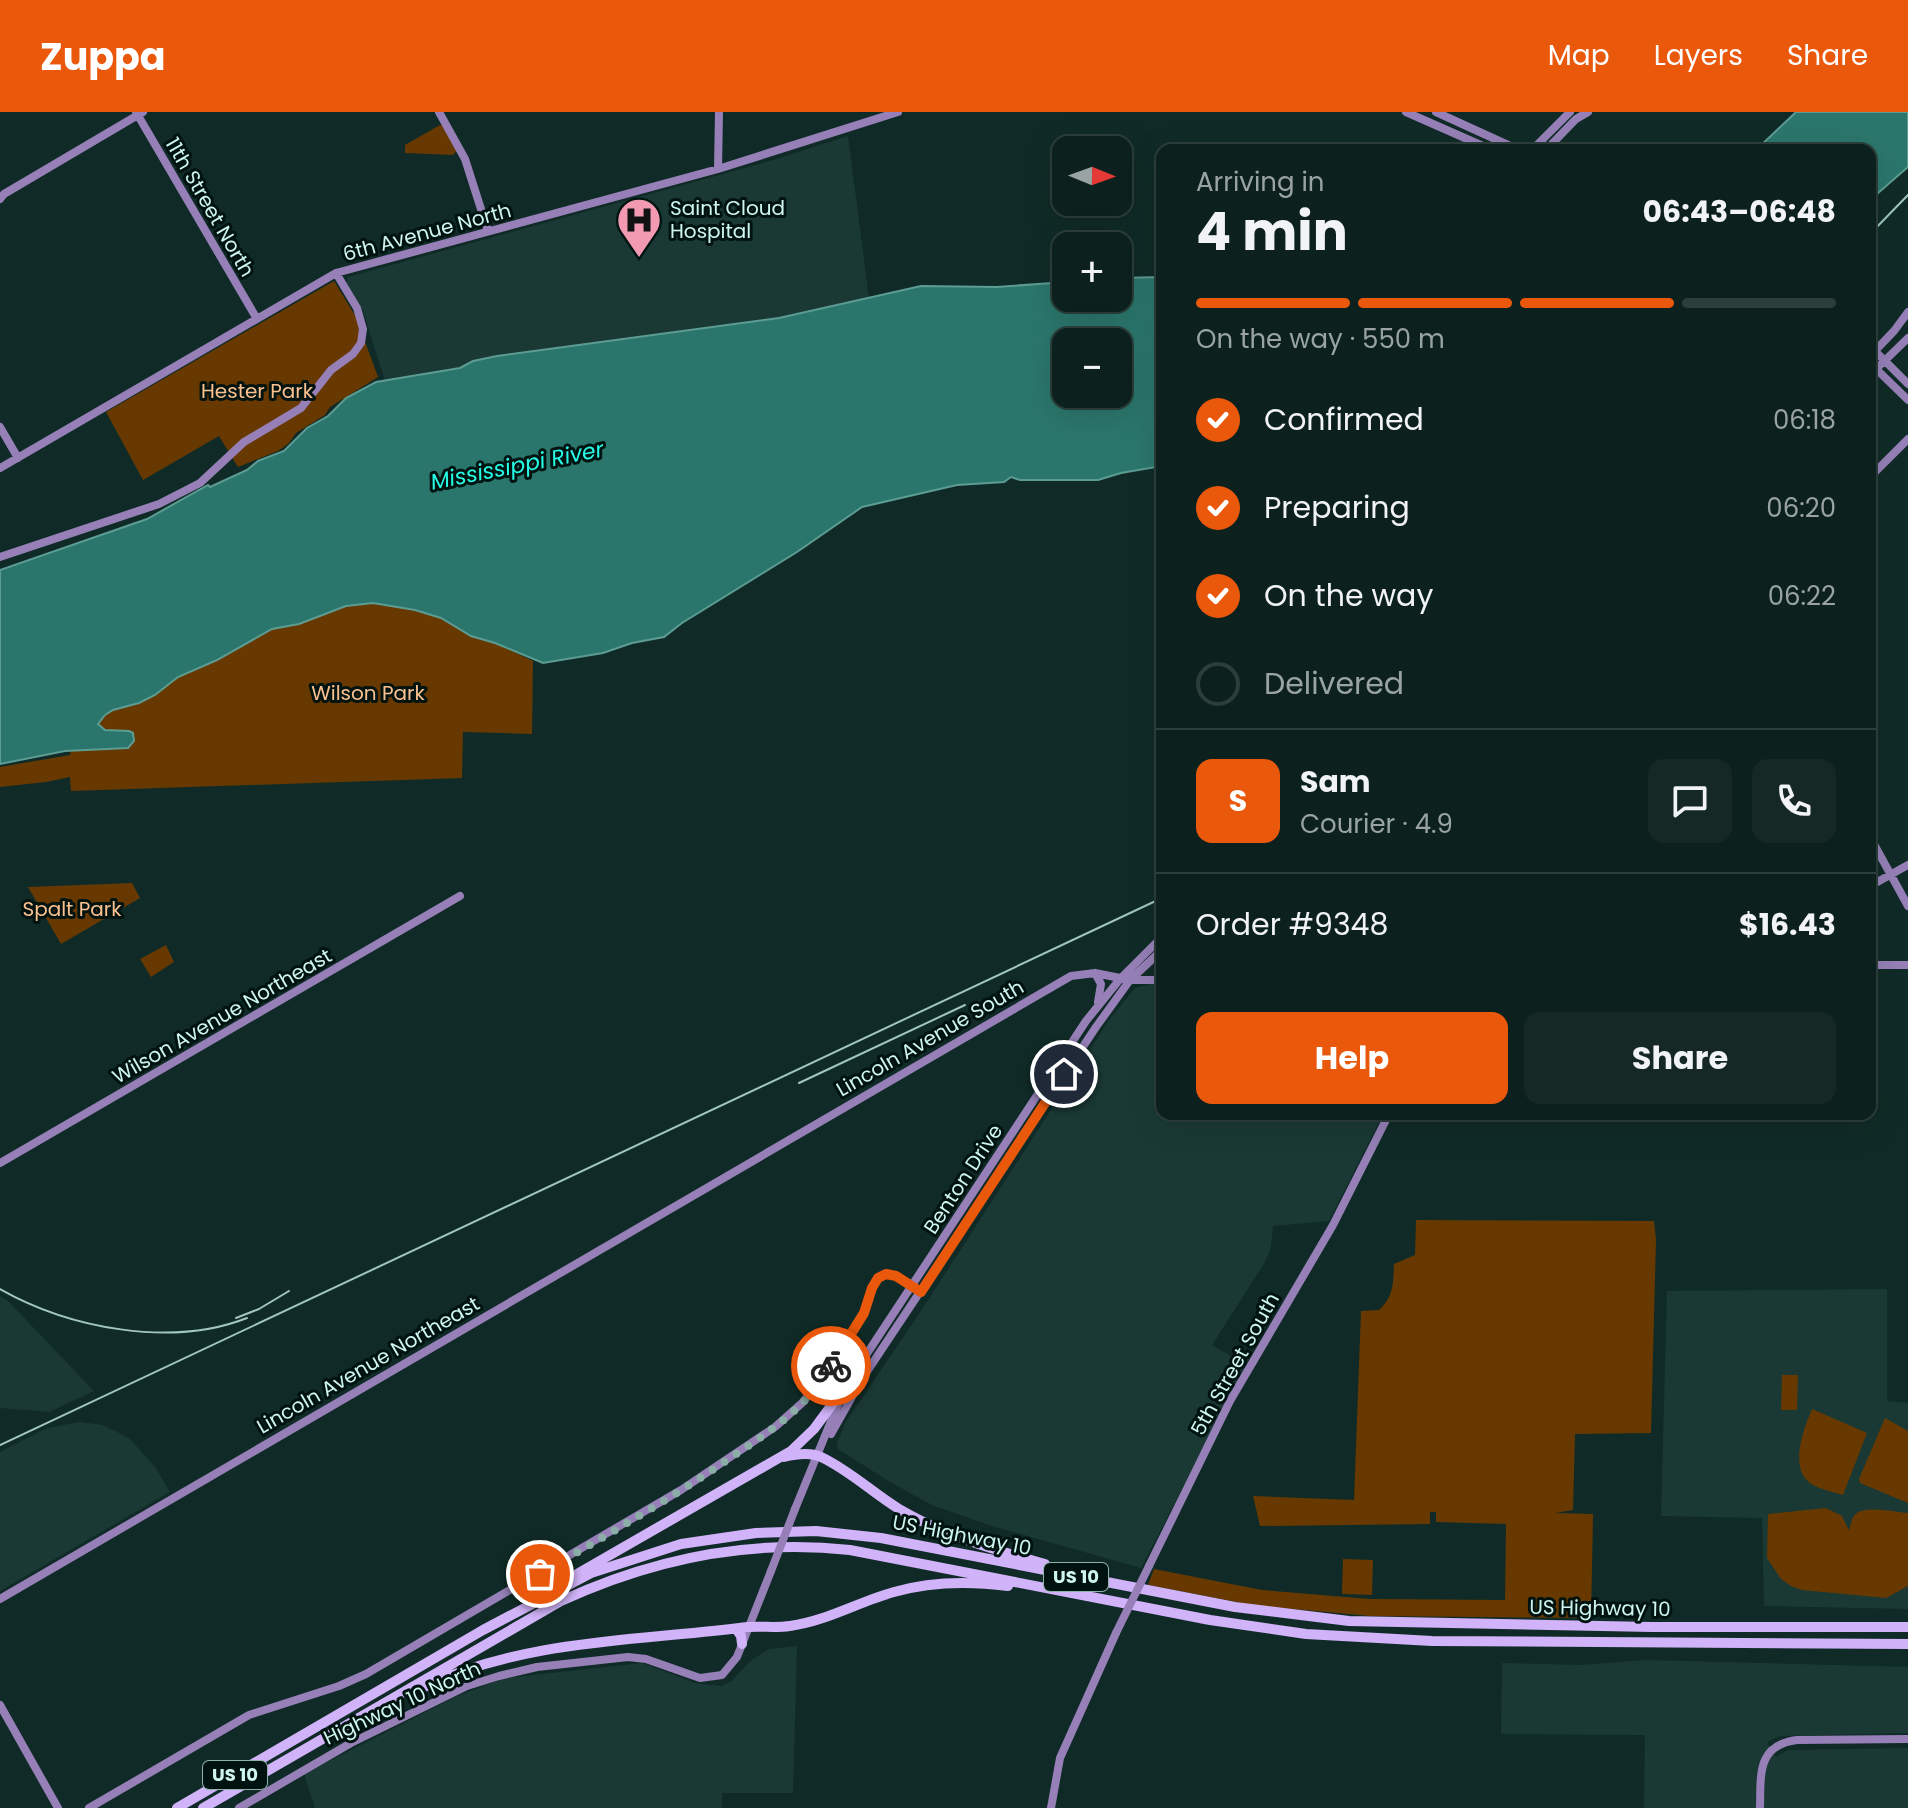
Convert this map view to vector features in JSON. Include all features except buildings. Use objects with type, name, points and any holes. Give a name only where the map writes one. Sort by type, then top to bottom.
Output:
[{"type":"highway","points":[[516,1612],[791,1451],[814,1429],[845,1387]]},
{"type":"highway","points":[[774,1460],[801,1454],[818,1456],[902,1511],[950,1535],[1112,1584]]},
{"type":"highway","name":"US Highway 10","points":[[177,1808],[516,1612],[591,1573],[697,1541],[774,1531],[833,1532],[881,1538],[1248,1609],[1363,1622],[1908,1627]]},
{"type":"highway","name":"US 10","points":[[203,1808],[561,1601],[630,1574],[705,1554],[769,1547],[850,1550],[1273,1631],[1366,1639],[1908,1644]]},
{"type":"highway","points":[[346,1727],[451,1675],[522,1653],[749,1627],[788,1627],[892,1592],[941,1583],[988,1584],[1097,1599]]},
{"type":"highway","points":[[737,1630],[742,1644]]},
{"type":"street","points":[[439,112],[465,159],[488,231]]},
{"type":"street","points":[[718,169],[719,112]]},
{"type":"street","name":"6th Avenue North","points":[[0,468],[336,273],[718,169],[898,112]]},
{"type":"street","points":[[1406,112],[1478,144]]},
{"type":"street","points":[[1436,112],[1506,144]]},
{"type":"street","points":[[1538,144],[1570,112]]},
{"type":"street","points":[[1552,144],[1588,112]]},
{"type":"street","points":[[1,196],[139,113]]},
{"type":"street","name":"11th Street North","points":[[139,113],[257,319]]},
{"type":"street","points":[[1559,144],[1572,123]]},
{"type":"street","points":[[0,557],[159,504],[200,483],[244,442],[301,408],[331,370],[353,354],[361,343],[363,329],[357,308],[336,273]]},
{"type":"street","points":[[1876,347],[1908,312]]},
{"type":"street","points":[[1876,367],[1908,338]]},
{"type":"street","points":[[1876,354],[1908,384]]},
{"type":"street","points":[[1876,372],[1908,400]]},
{"type":"street","points":[[0,427],[18,458]]},
{"type":"street","points":[[1876,471],[1908,439]]},
{"type":"street","points":[[1876,848],[1908,906]]},
{"type":"street","points":[[1876,883],[1908,865]]},
{"type":"street","name":"Wilson Avenue Northeast","points":[[0,1163],[460,896]]},
{"type":"street","name":"Benton Drive","points":[[749,1627],[845,1387],[1097,1008],[1120,979],[1156,943]]},
{"type":"street","name":"Benton Drive","points":[[818,1456],[862,1379],[1096,1027],[1130,980],[1156,955]]},
{"type":"street","points":[[1876,965],[1908,965]]},
{"type":"street","points":[[1095,973],[1101,984],[1097,1008]]},
{"type":"street","name":"Lincoln Avenue South","points":[[753,1159],[1071,976],[1095,973],[1130,980],[1156,978]]},
{"type":"street","name":"5th Street South","points":[[1051,1808],[1055,1776],[1063,1749],[1116,1633],[1230,1401],[1333,1225],[1386,1120]]},
{"type":"street","name":"Lincoln Avenue Northeast","points":[[0,1599],[753,1159]]},
{"type":"street","points":[[89,1808],[249,1715],[366,1674],[681,1490],[775,1427],[802,1403],[826,1374],[856,1328],[878,1278],[886,1274],[896,1276],[921,1292]]},
{"type":"street","name":"Highway 10 North","points":[[239,1808],[351,1743],[486,1679],[537,1667],[628,1657],[646,1659],[692,1676],[714,1678],[733,1665],[749,1627]]},
{"type":"street","points":[[0,1705],[58,1808]]},
{"type":"street","points":[[1760,1808],[1762,1765],[1767,1755],[1780,1744],[1797,1740],[1908,1739]]},
{"type":"shaded area","name":"Saint Cloud Hospital","points":[[848,136],[869,299],[779,318],[482,359],[460,368],[385,381],[363,311],[346,284],[348,277],[770,161]]},
{"type":"shaded area","points":[[1156,984],[1156,1120],[1380,1120],[1329,1221],[1273,1226],[1271,1247],[1265,1262],[1212,1345],[1246,1365],[1141,1568],[992,1526],[932,1505],[838,1449],[837,1444],[845,1423],[1109,1020],[1135,988]]},
{"type":"shaded area","points":[[1887,1289],[1887,1401],[1908,1403],[1908,1609],[1764,1606],[1762,1518],[1661,1516],[1667,1291]]},
{"type":"shaded area","points":[[0,1296],[94,1391],[49,1412],[0,1408]]},
{"type":"shaded area","points":[[80,1422],[103,1425],[129,1438],[155,1467],[170,1492],[0,1591],[0,1452],[47,1428]]},
{"type":"shaded area","points":[[797,1646],[793,1793],[722,1793],[722,1808],[315,1808],[304,1774],[455,1697],[505,1678],[642,1663],[695,1683],[721,1686],[732,1681],[750,1661],[769,1649]]},
{"type":"shaded area","points":[[1647,1660],[1908,1667],[1908,1733],[1780,1736],[1767,1742],[1776,1757],[1788,1750],[1908,1748],[1908,1808],[1644,1808],[1645,1735],[1501,1734],[1502,1663],[1580,1665]]},
{"type":"green space","points":[[440,125],[444,126],[457,150],[453,155],[405,153],[405,145]]},
{"type":"green space","name":"Hester Park","points":[[334,281],[356,317],[378,377],[330,407],[325,415],[296,433],[278,451],[238,467],[219,436],[143,480],[106,412]]},
{"type":"green space","name":"Wilson Park","points":[[373,603],[398,606],[441,618],[471,636],[495,643],[533,661],[532,734],[463,732],[462,778],[71,791],[70,777],[0,787],[0,767],[70,755],[71,751],[128,748],[133,733],[105,730],[98,724],[113,710],[139,703],[178,677],[217,660],[272,629],[299,624],[340,607]]},
{"type":"green space","name":"Spalt Park","points":[[132,883],[140,898],[61,944],[28,887]]},
{"type":"green space","points":[[166,945],[174,962],[151,977],[140,959]]},
{"type":"green space","points":[[1416,1220],[1654,1221],[1651,1433],[1575,1434],[1573,1510],[1555,1513],[1593,1514],[1591,1618],[1371,1616],[1258,1606],[1148,1585],[1154,1569],[1262,1590],[1370,1599],[1505,1600],[1506,1524],[1436,1522],[1436,1512],[1430,1512],[1430,1524],[1260,1526],[1253,1496],[1354,1500],[1361,1311],[1379,1310],[1384,1305],[1393,1284],[1394,1264],[1415,1255]]},
{"type":"green space","points":[[1782,1375],[1798,1375],[1797,1410],[1781,1410]]},
{"type":"green space","points":[[1812,1409],[1867,1433],[1843,1495],[1813,1485],[1801,1469],[1800,1448]]},
{"type":"green space","points":[[1885,1418],[1908,1431],[1908,1503],[1860,1483]]},
{"type":"green space","points":[[1826,1508],[1842,1516],[1849,1530],[1854,1516],[1864,1510],[1908,1513],[1908,1586],[1886,1598],[1802,1590],[1781,1579],[1767,1558],[1768,1514]]},
{"type":"green space","points":[[1343,1559],[1373,1560],[1372,1595],[1342,1594]]},
{"type":"water","points":[[1796,112],[1908,112],[1908,167],[1876,195],[1876,144],[1762,144]]},
{"type":"water","name":"Mississippi River","points":[[1156,277],[1156,467],[1098,480],[1020,480],[1011,477],[1004,482],[957,485],[862,507],[664,637],[603,653],[543,663],[471,636],[441,618],[415,610],[373,603],[346,606],[299,624],[272,629],[217,660],[178,677],[155,695],[105,715],[98,724],[105,730],[133,733],[134,741],[128,748],[65,751],[0,764],[0,570],[147,519],[208,485],[210,487],[247,470],[258,461],[284,451],[307,428],[328,416],[346,398],[376,382],[460,368],[473,361],[497,356],[779,318],[921,286],[997,287],[1052,283],[1052,312],[1132,312],[1132,278]]},
{"type":"railway","points":[[1876,228],[1908,195]]},
{"type":"railway","points":[[0,1445],[1156,901]]},
{"type":"railway","points":[[799,1083],[965,1005]]},
{"type":"railway","points":[[0,1289],[57,1314],[121,1329],[186,1332],[247,1318]]},
{"type":"railway","points":[[236,1318],[259,1309],[289,1291]]},
{"type":"way so far","points":[[540,1574],[681,1490],[775,1427],[816,1388],[831,1366]]},
{"type":"place","name":"Saint Cloud Hospital","points":[[639,259]]},
{"type":"route","points":[[831,1366],[856,1328],[878,1278],[886,1274],[896,1276],[921,1292],[1064,1074]]}]
